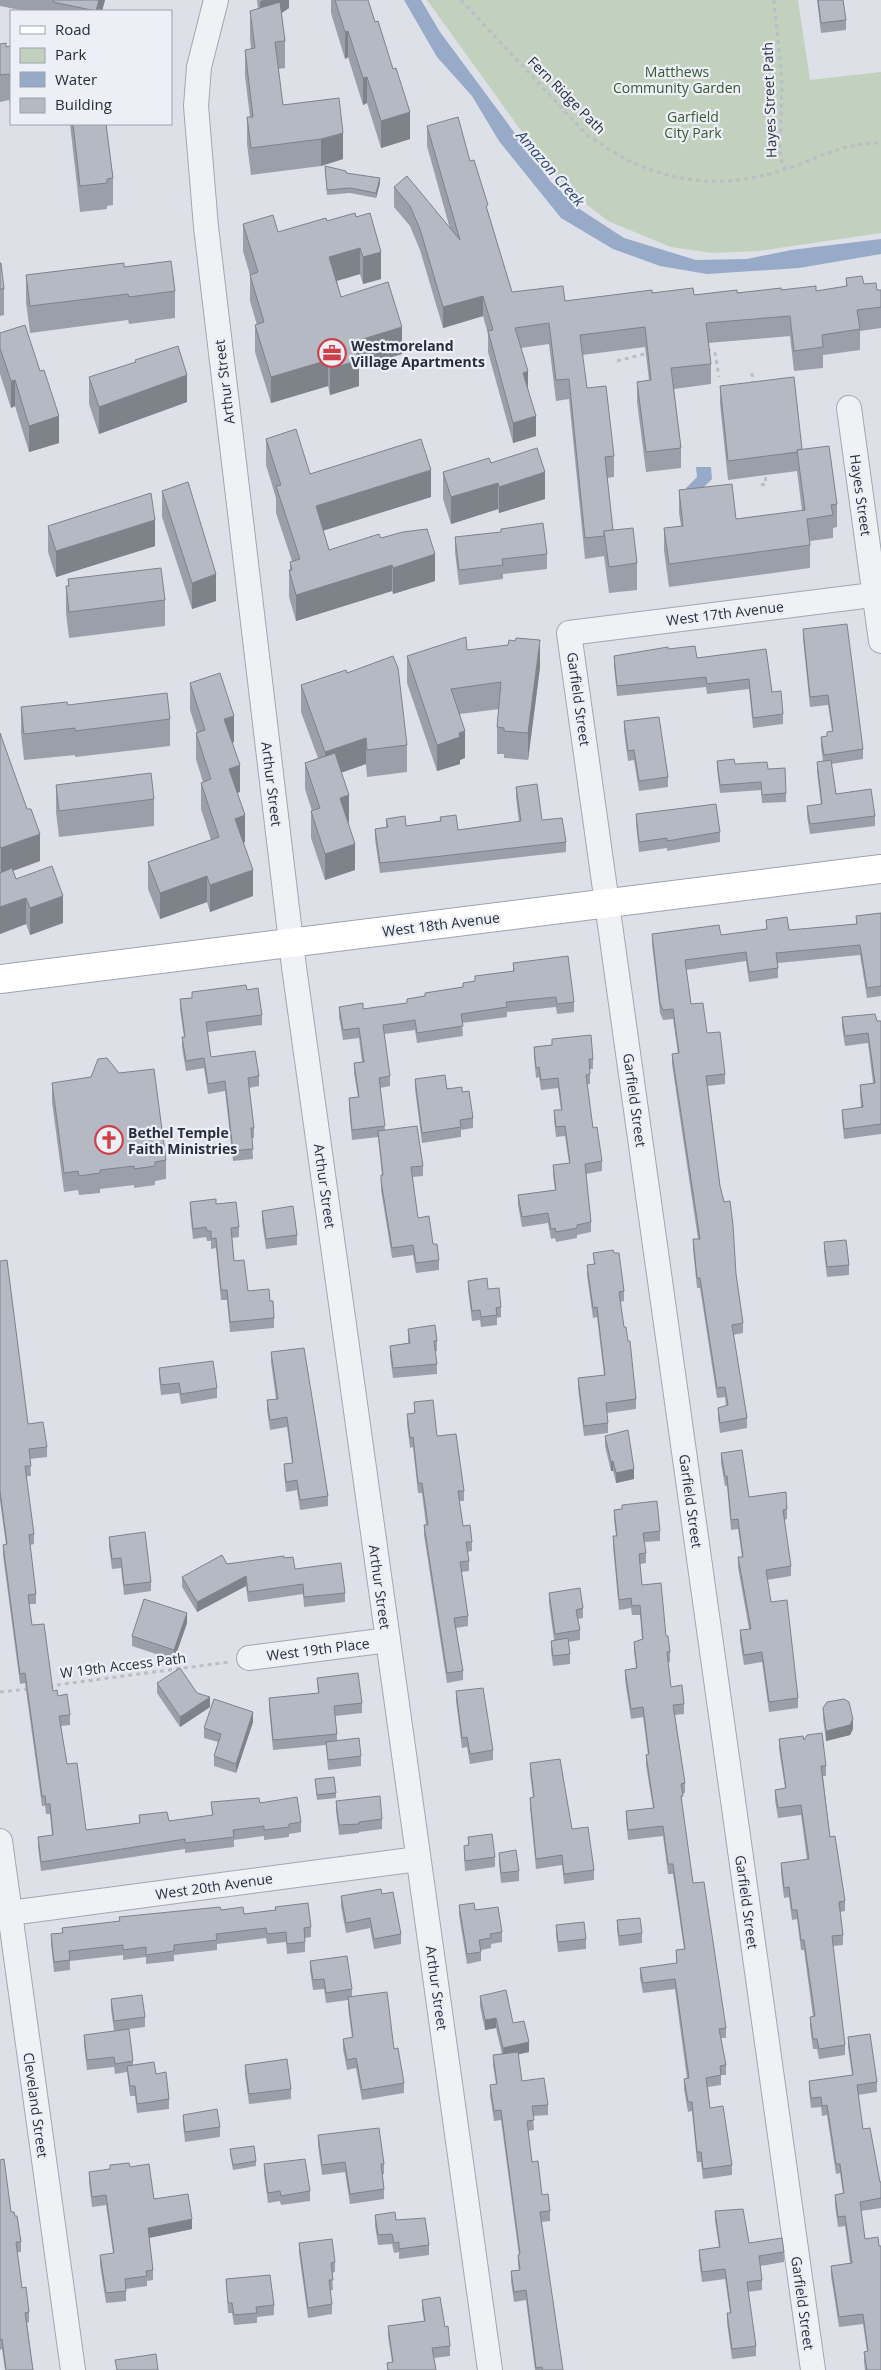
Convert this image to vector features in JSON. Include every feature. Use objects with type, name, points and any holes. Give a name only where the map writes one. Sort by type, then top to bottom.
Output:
[{"type":"main road","name":"West 18th Avenue","points":[[0,979],[881,869]]},
{"type":"street","name":"Arthur Street","points":[[216,0],[200,67],[196,106],[199,156],[292,942],[490,2370]]},
{"type":"street","name":"Hayes Street","points":[[850,408],[878,594],[881,641]]},
{"type":"street","name":"West 17th Avenue","points":[[570,632],[878,594]]},
{"type":"street","name":"Garfield Street","points":[[570,632],[813,2370]]},
{"type":"street","name":"West 19th Place","points":[[249,1658],[388,1640]]},
{"type":"street","name":"Cleveland Street","points":[[0,1841],[73,2370]]},
{"type":"street","name":"West 20th Avenue","points":[[10,1913],[418,1859]]},
{"type":"path","name":"Fern Ridge Path","points":[[461,0],[585,133],[608,150],[635,165],[681,179],[738,180],[785,170],[840,147],[881,143]]},
{"type":"path","name":"Hayes Street Path","points":[[774,0],[782,82],[780,158],[785,170]]},
{"type":"path","points":[[701,347],[715,353],[719,377]]},
{"type":"path","points":[[617,361],[655,350]]},
{"type":"path","points":[[752,373],[754,391]]},
{"type":"path","points":[[761,485],[766,484],[764,465]]},
{"type":"path","name":"W 19th Access Path","points":[[39,1687],[214,1665],[249,1658]]},
{"type":"path","points":[[0,1692],[29,1688]]},
{"type":"green space","name":"Garfield City Park","points":[[427,0],[798,0],[810,80],[881,72],[881,233],[758,251],[712,253],[671,247],[608,221],[573,194],[540,157]]},
{"type":"water","points":[[404,0],[421,0],[440,32],[551,182],[581,210],[624,238],[696,260],[747,259],[791,250],[881,239],[881,254],[799,268],[707,274],[660,266],[613,249],[561,218],[499,141],[472,96],[437,57]]},
{"type":"water","points":[[696,467],[711,467],[712,479],[695,496],[686,488],[697,477]]},
{"type":"building","points":[[54,0],[99,0],[96,10],[53,2]]},
{"type":"building","points":[[335,0],[368,0],[375,22],[378,21],[393,69],[396,68],[410,112],[381,121],[367,77],[363,78],[348,31],[345,32]]},
{"type":"building","points":[[818,0],[843,0],[846,20],[821,23]]},
{"type":"building","points":[[280,2],[285,41],[275,42],[283,105],[339,98],[343,133],[321,139],[251,148],[247,117],[253,117],[245,50],[255,48],[250,11]]},
{"type":"building","points":[[6,43],[6,47],[10,46],[10,79],[9,74],[0,75],[0,44]]},
{"type":"building","points":[[458,117],[470,161],[474,160],[488,205],[486,206],[512,292],[563,286],[565,301],[652,290],[652,293],[693,288],[694,295],[737,290],[737,293],[816,286],[816,291],[847,286],[846,278],[862,276],[864,284],[876,283],[877,290],[881,290],[881,307],[857,310],[860,329],[822,335],[823,347],[794,351],[790,316],[706,323],[711,364],[671,368],[681,448],[646,452],[637,382],[651,380],[645,327],[580,335],[587,388],[606,386],[614,456],[605,457],[613,530],[604,531],[604,536],[585,538],[569,379],[556,380],[549,323],[515,328],[528,371],[523,373],[536,416],[513,423],[488,331],[493,330],[483,296],[443,307],[420,229],[410,206],[394,187],[407,176],[460,240],[427,126]]},
{"type":"building","points":[[73,125],[106,125],[113,178],[107,179],[107,183],[80,186]]},
{"type":"building","points":[[325,166],[346,171],[346,173],[380,178],[376,193],[350,188],[327,190]]},
{"type":"building","points":[[355,213],[356,217],[370,213],[381,252],[363,257],[360,248],[329,257],[341,297],[388,282],[402,327],[353,342],[359,360],[330,369],[328,360],[271,377],[255,325],[264,322],[250,275],[258,272],[243,224],[273,215],[278,232],[326,218],[327,221]]},
{"type":"building","points":[[171,261],[175,291],[129,297],[128,294],[30,306],[26,275],[124,263],[124,267]]},
{"type":"building","points":[[1,263],[4,289],[0,289]]},
{"type":"building","points":[[25,325],[40,371],[44,370],[59,416],[29,426],[15,380],[11,381],[0,348],[0,333]]},
{"type":"building","points":[[178,346],[187,375],[99,407],[89,377]]},
{"type":"building","points":[[794,377],[802,449],[797,450],[798,452],[728,461],[720,386]]},
{"type":"building","points":[[296,429],[310,474],[421,439],[431,470],[316,506],[329,550],[379,534],[381,538],[403,532],[427,529],[435,554],[393,568],[392,565],[296,595],[289,570],[292,570],[290,562],[300,559],[276,486],[281,485],[266,439]]},
{"type":"building","points":[[829,446],[837,504],[831,505],[833,515],[807,519],[810,545],[669,564],[664,528],[683,526],[679,490],[732,484],[736,519],[805,510],[797,450]]},
{"type":"building","points":[[537,448],[545,472],[499,487],[498,483],[451,497],[443,472],[489,458],[491,463]]},
{"type":"building","points":[[188,482],[216,574],[192,583],[162,491]]},
{"type":"building","points":[[151,493],[155,520],[56,551],[48,526]]},
{"type":"building","points":[[543,523],[547,554],[502,559],[503,565],[459,570],[455,537],[501,532],[501,529]]},
{"type":"building","points":[[633,528],[637,563],[609,567],[604,531]]},
{"type":"building","points":[[161,568],[165,600],[69,612],[66,586],[69,586],[68,579]]},
{"type":"building","points":[[847,624],[863,749],[824,755],[821,737],[827,736],[827,732],[833,731],[828,695],[810,697],[803,629]]},
{"type":"building","points":[[466,637],[467,650],[508,645],[509,640],[515,641],[516,638],[540,640],[528,733],[504,731],[504,728],[497,727],[501,682],[451,689],[465,731],[459,733],[460,737],[437,745],[407,656]]},
{"type":"building","points":[[695,646],[697,658],[766,649],[772,692],[781,691],[783,714],[753,718],[749,679],[707,684],[706,677],[617,686],[614,656],[668,647],[668,649]]},
{"type":"building","points":[[393,656],[398,668],[407,745],[367,750],[366,738],[325,752],[301,685],[346,670],[347,673]]},
{"type":"building","points":[[220,673],[234,716],[224,719],[240,765],[229,769],[245,815],[235,819],[253,870],[210,885],[207,876],[160,893],[148,862],[219,837],[201,783],[211,779],[196,733],[205,730],[190,683]]},
{"type":"building","points":[[167,693],[170,719],[75,731],[75,728],[24,734],[21,707],[67,702],[68,705]]},
{"type":"building","points":[[659,717],[668,777],[639,781],[634,750],[628,751],[624,721]]},
{"type":"building","points":[[0,733],[27,809],[31,809],[40,834],[1,848],[0,846]]},
{"type":"building","points":[[335,753],[349,795],[340,798],[355,844],[325,854],[311,811],[320,808],[305,763]]},
{"type":"building","points":[[734,759],[735,764],[767,762],[768,769],[785,768],[786,793],[762,795],[761,782],[720,785],[717,761]]},
{"type":"building","points":[[831,760],[836,794],[871,789],[875,816],[810,824],[807,806],[822,804],[817,762]]},
{"type":"building","points":[[151,773],[154,799],[59,811],[56,785]]},
{"type":"building","points":[[537,784],[542,820],[562,818],[566,842],[380,863],[375,829],[388,827],[386,819],[405,816],[406,826],[441,821],[440,817],[456,815],[458,830],[521,821],[516,787]]},
{"type":"building","points":[[716,804],[720,832],[667,841],[667,838],[639,842],[636,814]]},
{"type":"building","points":[[52,866],[63,896],[30,908],[26,898],[0,907],[0,873],[12,868],[16,879]]},
{"type":"building","points":[[881,913],[881,986],[867,988],[860,945],[776,953],[778,968],[749,972],[746,952],[685,960],[691,1004],[703,1003],[707,1033],[720,1032],[725,1074],[706,1076],[720,1186],[724,1202],[730,1201],[733,1225],[736,1274],[743,1323],[732,1325],[747,1418],[720,1423],[718,1408],[728,1405],[725,1387],[717,1388],[700,1278],[697,1278],[693,1239],[700,1239],[672,1054],[679,1053],[673,1009],[663,1010],[660,1003],[652,934],[719,925],[721,935],[767,929],[766,920],[787,917],[789,930],[857,924],[856,916]]},
{"type":"building","points":[[568,956],[574,1002],[557,1004],[556,997],[506,1002],[507,1007],[461,1014],[463,1026],[417,1033],[415,1020],[383,1025],[390,1076],[379,1078],[385,1126],[352,1130],[349,1098],[359,1097],[354,1063],[364,1062],[359,1028],[343,1030],[339,1007],[363,1003],[363,1009],[407,1003],[407,999],[425,996],[425,993],[463,987],[463,983],[475,981],[475,976],[514,971],[513,963]]},
{"type":"building","points":[[246,985],[247,990],[258,988],[262,1015],[206,1022],[211,1057],[255,1051],[259,1076],[248,1078],[254,1128],[251,1128],[253,1149],[233,1151],[225,1081],[208,1084],[204,1058],[186,1061],[182,1037],[185,1037],[180,999],[192,998],[192,992]]},
{"type":"building","points":[[875,1014],[877,1021],[881,1021],[881,1124],[844,1129],[842,1110],[863,1107],[860,1085],[875,1083],[868,1033],[845,1036],[842,1017]]},
{"type":"building","points":[[591,1035],[593,1059],[589,1059],[590,1074],[586,1075],[593,1128],[597,1127],[602,1161],[585,1164],[591,1222],[577,1225],[577,1228],[556,1232],[555,1228],[551,1229],[548,1213],[522,1217],[518,1195],[556,1190],[553,1165],[570,1163],[565,1126],[556,1127],[554,1110],[562,1110],[558,1078],[541,1080],[539,1067],[536,1068],[534,1047],[552,1045],[552,1039]]},
{"type":"building","name":"Bethel Temple Faith Ministries","points":[[107,1058],[119,1073],[154,1069],[166,1160],[155,1162],[155,1166],[134,1169],[134,1166],[100,1170],[100,1173],[79,1176],[78,1171],[64,1173],[52,1083],[91,1077],[98,1059]]},
{"type":"building","points":[[445,1075],[447,1089],[462,1087],[462,1092],[469,1091],[473,1118],[460,1120],[461,1127],[422,1133],[415,1079]]},
{"type":"building","points":[[417,1126],[423,1166],[411,1167],[418,1218],[429,1216],[433,1244],[437,1244],[439,1260],[416,1263],[413,1245],[392,1248],[381,1181],[381,1175],[383,1175],[378,1131]]},
{"type":"building","points":[[216,1199],[216,1204],[236,1202],[239,1227],[231,1228],[234,1261],[244,1260],[248,1291],[269,1289],[270,1301],[273,1301],[274,1318],[230,1322],[227,1290],[221,1290],[216,1238],[211,1239],[211,1231],[207,1231],[206,1227],[193,1229],[190,1202]]},
{"type":"building","points":[[293,1206],[297,1235],[266,1239],[262,1211]]},
{"type":"building","points":[[846,1240],[849,1265],[827,1267],[824,1242]]},
{"type":"building","points":[[613,1250],[614,1253],[619,1253],[624,1291],[619,1292],[624,1327],[626,1327],[628,1341],[630,1341],[636,1399],[606,1403],[608,1423],[584,1426],[578,1378],[605,1375],[597,1307],[593,1308],[587,1265],[595,1264],[593,1253]]},
{"type":"building","points":[[7,1260],[28,1424],[43,1422],[47,1447],[29,1449],[31,1466],[25,1466],[34,1534],[29,1535],[36,1594],[28,1595],[32,1625],[44,1624],[53,1691],[57,1690],[58,1696],[67,1694],[70,1715],[59,1716],[67,1764],[77,1763],[86,1830],[140,1823],[139,1815],[167,1812],[169,1821],[213,1815],[211,1802],[259,1798],[260,1803],[297,1797],[301,1822],[289,1824],[289,1827],[264,1830],[264,1826],[233,1830],[234,1837],[185,1843],[185,1839],[41,1862],[38,1837],[53,1835],[50,1804],[46,1804],[45,1796],[42,1796],[25,1673],[20,1674],[3,1545],[7,1544],[0,1491],[0,1261]]},
{"type":"building","points":[[487,1278],[488,1289],[499,1288],[501,1307],[496,1308],[497,1315],[481,1317],[480,1310],[472,1311],[468,1281]]},
{"type":"building","points":[[435,1325],[437,1341],[434,1341],[437,1364],[393,1368],[390,1346],[410,1343],[408,1329]]},
{"type":"building","points":[[304,1348],[328,1496],[300,1500],[297,1480],[286,1482],[284,1464],[293,1463],[287,1417],[270,1420],[267,1400],[278,1399],[271,1352]]},
{"type":"building","points":[[213,1361],[217,1388],[181,1394],[179,1383],[161,1385],[159,1368]]},
{"type":"building","points":[[433,1400],[437,1436],[456,1434],[464,1491],[458,1491],[463,1526],[470,1525],[472,1542],[466,1542],[469,1561],[460,1562],[468,1616],[454,1618],[463,1671],[447,1673],[424,1525],[428,1525],[422,1483],[418,1483],[413,1437],[410,1438],[407,1414],[415,1413],[414,1402]]},
{"type":"building","points":[[628,1430],[634,1469],[616,1473],[613,1461],[611,1462],[605,1436]]},
{"type":"building","points":[[742,1450],[749,1497],[786,1492],[787,1509],[783,1510],[791,1566],[766,1570],[771,1602],[787,1600],[798,1698],[769,1702],[762,1652],[744,1655],[740,1630],[751,1629],[738,1557],[743,1557],[738,1519],[731,1520],[727,1476],[725,1476],[721,1453]]},
{"type":"building","points":[[657,1501],[660,1531],[643,1533],[646,1553],[639,1554],[642,1585],[661,1583],[666,1636],[668,1636],[670,1652],[667,1652],[671,1687],[682,1685],[684,1704],[673,1705],[685,1783],[681,1784],[683,1796],[681,1796],[693,1883],[704,1882],[726,2028],[719,2029],[726,2065],[720,2066],[721,2075],[706,2078],[710,2108],[723,2106],[732,2165],[703,2169],[701,2152],[697,2152],[692,2102],[688,2102],[684,2079],[689,2078],[675,1979],[643,1983],[640,1968],[677,1963],[676,1950],[685,1949],[673,1864],[668,1864],[663,1826],[628,1830],[626,1811],[654,1808],[646,1755],[649,1754],[643,1707],[631,1709],[625,1670],[637,1668],[634,1642],[643,1639],[640,1605],[632,1606],[631,1598],[619,1600],[613,1536],[617,1536],[614,1510],[622,1509],[622,1505]]},
{"type":"building","points":[[145,1532],[151,1582],[124,1585],[121,1558],[112,1559],[109,1537]]},
{"type":"building","points":[[222,1555],[227,1564],[284,1556],[284,1558],[293,1557],[295,1569],[341,1563],[345,1593],[304,1597],[303,1584],[248,1592],[246,1576],[197,1602],[182,1577]]},
{"type":"building","points":[[580,1588],[583,1608],[576,1610],[580,1630],[555,1634],[549,1593]]},
{"type":"building","points":[[144,1599],[187,1613],[174,1650],[132,1636]]},
{"type":"building","points":[[568,1638],[570,1654],[553,1656],[551,1641]]},
{"type":"building","points":[[180,1668],[197,1693],[210,1697],[180,1717],[157,1683]]},
{"type":"building","points":[[358,1673],[362,1703],[334,1706],[337,1734],[273,1740],[269,1698],[319,1693],[317,1678]]},
{"type":"building","points":[[483,1688],[493,1750],[470,1754],[467,1737],[462,1738],[456,1691]]},
{"type":"building","points":[[214,1699],[253,1712],[236,1764],[214,1756],[221,1734],[204,1728]]},
{"type":"building","points":[[844,1699],[849,1702],[853,1719],[850,1725],[826,1731],[823,1708],[827,1702]]},
{"type":"building","points":[[822,1733],[826,1766],[821,1766],[830,1837],[835,1836],[845,1901],[839,1902],[843,1935],[832,1936],[845,2045],[819,2049],[817,2039],[813,2039],[810,2017],[815,2016],[804,1940],[801,1940],[797,1910],[792,1910],[789,1887],[784,1888],[781,1863],[809,1859],[801,1805],[778,1808],[775,1790],[786,1788],[779,1739],[803,1736],[804,1740],[807,1735]]},
{"type":"building","points":[[359,1738],[361,1756],[328,1760],[326,1742]]},
{"type":"building","points":[[560,1759],[572,1829],[588,1827],[594,1870],[564,1874],[562,1855],[536,1859],[530,1798],[534,1797],[530,1763]]},
{"type":"building","points":[[334,1777],[336,1793],[317,1795],[315,1779]]},
{"type":"building","points":[[380,1796],[382,1819],[359,1822],[359,1824],[339,1825],[336,1801]]},
{"type":"building","points":[[492,1834],[495,1857],[465,1861],[464,1846],[469,1845],[468,1837]]},
{"type":"building","points":[[516,1850],[519,1871],[501,1873],[499,1853]]},
{"type":"building","points":[[381,1889],[382,1894],[393,1892],[401,1934],[374,1939],[370,1918],[346,1923],[341,1896]]},
{"type":"building","points":[[308,1903],[311,1927],[304,1928],[305,1942],[287,1944],[286,1932],[267,1934],[266,1928],[216,1934],[217,1940],[174,1945],[174,1951],[146,1955],[146,1947],[123,1950],[123,1945],[69,1951],[70,1960],[54,1962],[51,1934],[63,1933],[62,1928],[120,1921],[119,1917],[220,1907],[221,1910],[243,1907],[244,1914],[276,1910],[275,1907]]},
{"type":"building","points":[[474,1903],[475,1910],[498,1907],[502,1932],[490,1934],[491,1938],[479,1940],[481,1952],[467,1954],[459,1905]]},
{"type":"building","points":[[640,1918],[642,1933],[619,1936],[617,1920]]},
{"type":"building","points":[[584,1922],[586,1939],[558,1942],[556,1925]]},
{"type":"building","points":[[347,1956],[352,1989],[326,1993],[324,1979],[313,1980],[310,1961]]},
{"type":"building","points":[[506,1990],[513,2023],[524,2021],[529,2042],[503,2048],[496,2018],[485,2020],[480,1996]]},
{"type":"building","points":[[387,1992],[394,2049],[398,2048],[404,2083],[362,2090],[356,2058],[347,2060],[343,2039],[353,2037],[348,1997]]},
{"type":"building","points":[[142,1995],[145,2017],[114,2021],[111,1999]]},
{"type":"building","points":[[129,2029],[133,2061],[115,2064],[114,2057],[87,2060],[84,2035]]},
{"type":"building","points":[[870,2034],[877,2082],[857,2085],[863,2129],[870,2128],[881,2182],[881,2198],[860,2202],[865,2239],[878,2237],[879,2246],[881,2246],[881,2370],[867,2370],[864,2352],[868,2351],[863,2314],[839,2317],[831,2266],[852,2263],[845,2216],[838,2217],[835,2195],[844,2193],[840,2164],[836,2164],[827,2105],[822,2106],[821,2097],[811,2098],[809,2081],[853,2075],[848,2037]]},
{"type":"building","points":[[518,2052],[522,2081],[544,2078],[548,2105],[532,2106],[534,2120],[527,2121],[532,2162],[538,2161],[542,2195],[548,2194],[550,2211],[540,2212],[563,2370],[542,2370],[542,2367],[536,2368],[526,2290],[514,2292],[511,2271],[520,2270],[518,2255],[520,2254],[501,2110],[494,2111],[490,2085],[497,2084],[493,2055]]},
{"type":"building","points":[[287,2059],[291,2089],[249,2094],[245,2065]]},
{"type":"building","points":[[154,2062],[156,2074],[166,2072],[169,2099],[137,2104],[135,2086],[130,2086],[127,2066]]},
{"type":"building","points":[[217,2109],[220,2127],[185,2132],[183,2115]]},
{"type":"building","points":[[379,2128],[384,2164],[381,2164],[384,2189],[350,2194],[345,2162],[322,2165],[318,2135]]},
{"type":"building","points":[[254,2146],[256,2161],[233,2165],[230,2149]]},
{"type":"building","points":[[4,2159],[11,2212],[14,2212],[15,2216],[17,2216],[21,2242],[16,2242],[22,2288],[26,2287],[29,2312],[25,2313],[33,2370],[6,2370],[2,2339],[0,2340],[0,2160]]},
{"type":"building","points":[[305,2159],[310,2191],[281,2196],[280,2191],[268,2193],[264,2164]]},
{"type":"building","points":[[129,2163],[130,2167],[149,2164],[154,2199],[188,2194],[192,2219],[148,2228],[153,2270],[146,2271],[147,2276],[125,2279],[126,2291],[106,2293],[100,2255],[114,2253],[106,2195],[92,2197],[89,2172],[110,2169],[110,2165]]},
{"type":"building","points":[[743,2209],[749,2243],[782,2238],[784,2252],[759,2256],[762,2280],[747,2282],[756,2346],[732,2349],[727,2313],[731,2313],[725,2269],[702,2272],[699,2250],[720,2247],[715,2211]]},
{"type":"building","points":[[395,2212],[396,2220],[425,2218],[429,2245],[399,2249],[399,2242],[394,2243],[392,2234],[378,2235],[375,2215]]},
{"type":"building","points":[[332,2239],[335,2262],[331,2263],[333,2280],[329,2280],[332,2304],[308,2308],[299,2243]]},
{"type":"building","points":[[270,2275],[274,2305],[256,2307],[257,2313],[234,2315],[232,2303],[228,2303],[226,2279]]},
{"type":"building","points":[[440,2297],[445,2327],[448,2326],[450,2346],[432,2348],[436,2370],[388,2370],[387,2363],[393,2362],[388,2326],[425,2321],[422,2300]]},
{"type":"building","points":[[156,2354],[158,2370],[117,2370],[115,2360]]},
{"type":"place","name":"Westmoreland Village Apartments","points":[[332,353]]},
{"type":"place","name":"Bethel Temple Faith Ministries","points":[[109,1140]]},
{"type":"park label","name":"Matthews Community Garden","points":[[677,79]]},
{"type":"water label","name":"Amazon Creek","points":[[551,168]]}]
